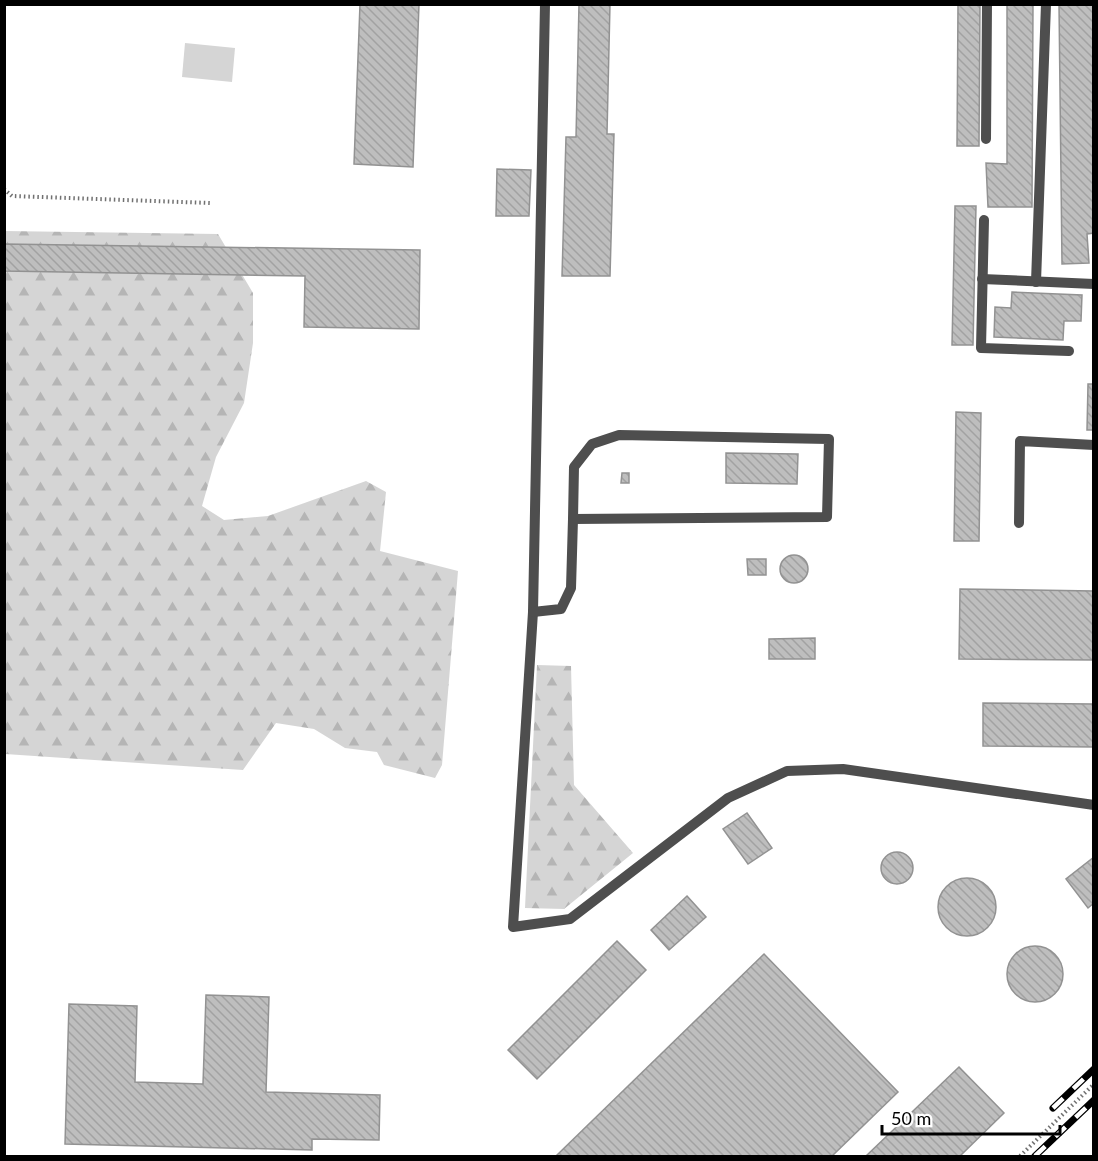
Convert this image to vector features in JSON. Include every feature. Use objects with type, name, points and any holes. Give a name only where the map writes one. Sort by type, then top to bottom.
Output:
[{"type":"lane","points":[[545,4],[533,612],[513,927],[570,919],[728,798],[787,771],[843,769],[1094,805]]},
{"type":"lane","points":[[987,4],[987,139]]},
{"type":"lane","points":[[1036,282],[1046,4]]},
{"type":"lane","points":[[984,220],[981,348],[1069,351]]},
{"type":"lane","points":[[982,279],[1094,284]]},
{"type":"lane","points":[[533,612],[561,609],[571,588],[574,467],[592,444],[619,435],[829,439],[827,517],[573,519]]},
{"type":"lane","points":[[1019,523],[1020,441],[1094,444]]},
{"type":"path","points":[[4,189],[12,196]]},
{"type":"path","points":[[4,194],[210,203]]},
{"type":"path","points":[[1020,1156],[1094,1084]]},
{"type":"green space","points":[[185,43],[235,48],[232,82],[182,77]]},
{"type":"green space","points":[[4,231],[218,234],[253,293],[253,343],[244,403],[216,457],[202,506],[224,520],[268,516],[366,481],[386,492],[380,551],[458,571],[442,765],[435,778],[384,765],[377,752],[345,748],[314,729],[276,723],[243,770],[5,754]]},
{"type":"green space","points":[[537,665],[571,666],[574,785],[633,853],[564,909],[525,908]]},
{"type":"building","points":[[360,4],[419,4],[413,167],[354,164]]},
{"type":"building","points":[[579,4],[610,4],[607,134],[614,134],[610,276],[562,276],[566,137],[576,137]]},
{"type":"building","points":[[958,4],[980,4],[979,146],[957,146]]},
{"type":"building","points":[[1007,4],[1033,4],[1032,207],[988,207],[986,163],[1007,164]]},
{"type":"building","points":[[1059,4],[1094,4],[1094,233],[1087,234],[1089,263],[1062,264]]},
{"type":"building","points":[[497,169],[531,170],[529,216],[496,216]]},
{"type":"building","points":[[955,206],[976,206],[973,345],[952,345]]},
{"type":"building","points":[[4,244],[420,250],[419,329],[304,327],[305,276],[4,271]]},
{"type":"building","points":[[1012,292],[1082,295],[1081,321],[1064,321],[1063,340],[994,337],[995,307],[1011,308]]},
{"type":"building","points":[[1088,384],[1094,384],[1094,430],[1087,430]]},
{"type":"building","points":[[956,412],[981,413],[979,541],[954,541]]},
{"type":"building","points":[[726,453],[798,454],[797,484],[726,483]]},
{"type":"building","points":[[622,473],[629,473],[629,483],[621,483]]},
{"type":"building","points":[[794,555],[804,559],[808,569],[804,579],[794,583],[784,579],[780,569],[784,559]]},
{"type":"building","points":[[747,559],[766,559],[766,575],[748,575]]},
{"type":"building","points":[[960,589],[1094,591],[1094,660],[959,659]]},
{"type":"building","points":[[815,638],[815,659],[769,659],[769,639]]},
{"type":"building","points":[[983,703],[1094,704],[1094,747],[983,746]]},
{"type":"building","points":[[747,813],[772,848],[748,864],[723,829]]},
{"type":"building","points":[[897,852],[908,857],[913,868],[908,879],[897,884],[886,879],[881,868],[886,857]]},
{"type":"building","points":[[1094,857],[1094,903],[1088,908],[1066,879]]},
{"type":"building","points":[[967,878],[983,883],[991,891],[996,907],[991,923],[983,931],[967,936],[951,931],[943,923],[938,907],[943,891],[951,883]]},
{"type":"building","points":[[687,896],[706,917],[669,950],[651,930]]},
{"type":"building","points":[[617,941],[646,970],[537,1079],[508,1050]]},
{"type":"building","points":[[1035,946],[1046,948],[1055,954],[1061,963],[1063,974],[1061,985],[1055,994],[1046,1000],[1035,1002],[1024,1000],[1015,994],[1009,985],[1007,974],[1009,963],[1015,954],[1024,948]]},
{"type":"building","points":[[764,954],[898,1092],[832,1156],[556,1156]]},
{"type":"building","points":[[206,995],[269,997],[266,1092],[380,1095],[379,1140],[312,1139],[312,1150],[65,1144],[69,1004],[137,1006],[135,1082],[203,1084]]},
{"type":"building","points":[[959,1067],[1004,1113],[960,1156],[866,1156]]},
{"type":"railway","points":[[1053,1108],[1094,1069]]},
{"type":"railway","points":[[1035,1156],[1094,1100]]}]
